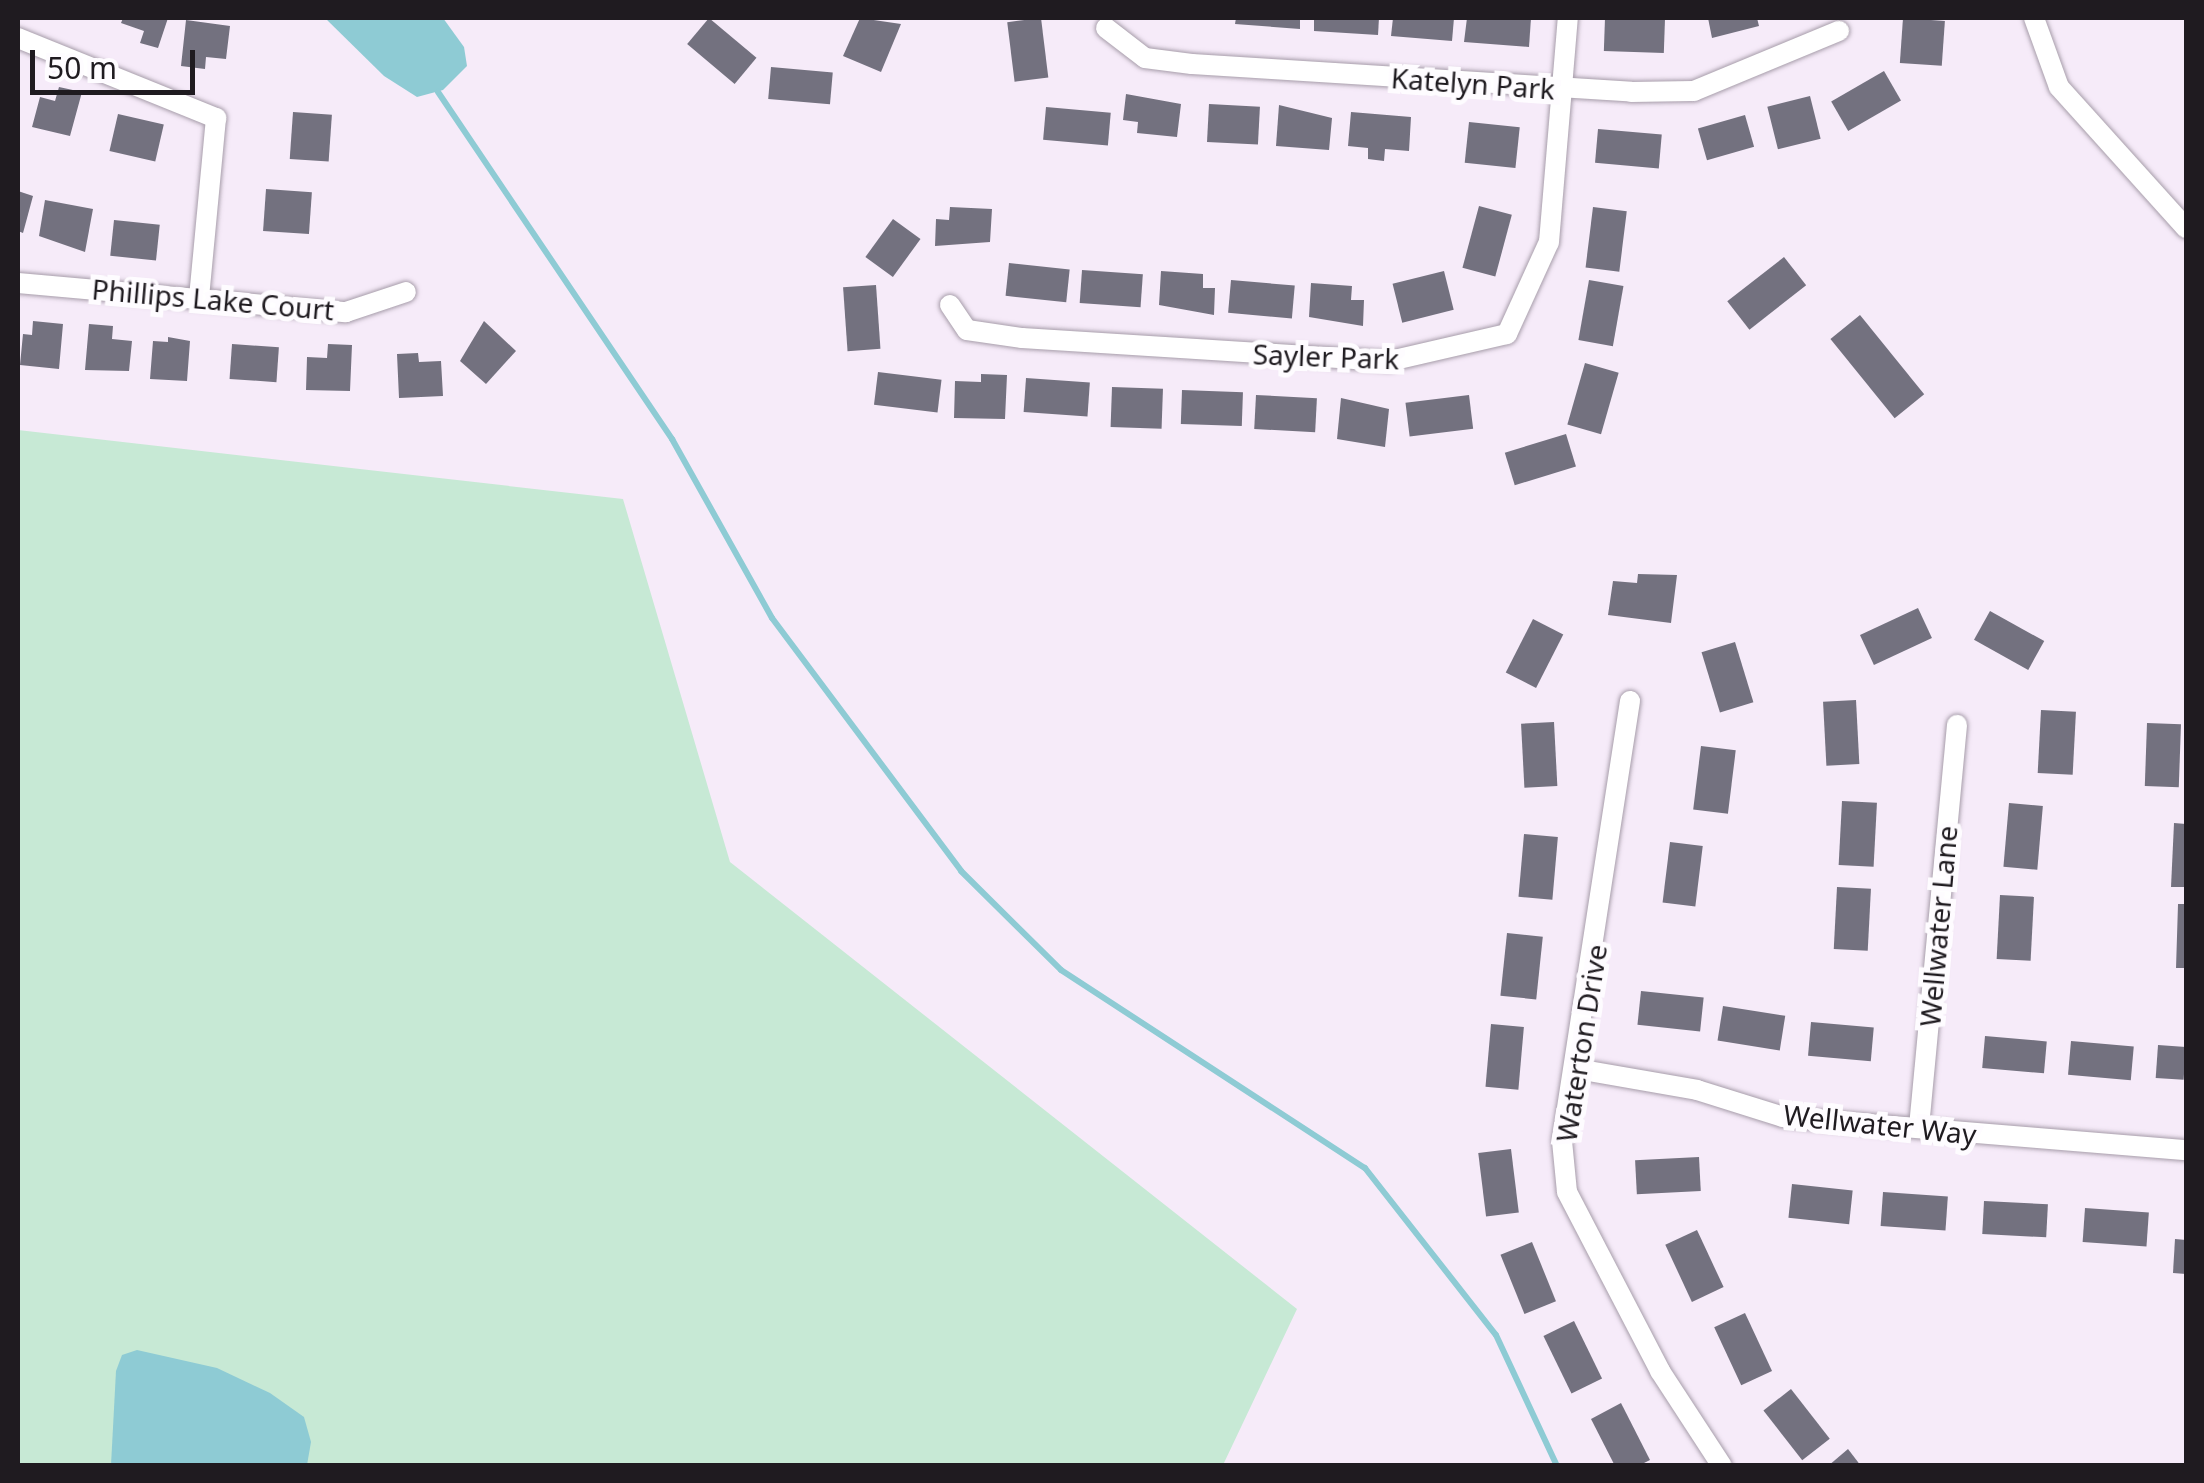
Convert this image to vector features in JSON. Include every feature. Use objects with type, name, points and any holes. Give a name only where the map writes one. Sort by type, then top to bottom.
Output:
[{"type":"street","name":"Sayler Park","points":[[950,305],[967,330],[1022,338],[1390,362],[1507,334],[1549,242],[1568,18]]},
{"type":"street","points":[[2034,18],[2059,87],[2186,228]]},
{"type":"street","name":"Katelyn Park","points":[[1106,28],[1145,58],[1562,90],[1694,90],[1838,31]]},
{"type":"street","points":[[18,38],[216,118],[199,296]]},
{"type":"street","name":"Phillips Lake Court","points":[[18,284],[199,296],[346,312],[406,292]]},
{"type":"street","name":"Waterton Drive","points":[[1630,701],[1577,1069],[1562,1141],[1566,1192],[1634,1325],[1722,1466]]},
{"type":"street","name":"Wellwater Lane","points":[[1919,1126],[1958,725]]},
{"type":"street","name":"Wellwater Way","points":[[1577,1069],[1697,1090],[1784,1117],[2186,1150]]},
{"type":"green space","points":[[18,430],[623,499],[730,862],[1297,1309],[1223,1465],[18,1466]]},
{"type":"water","points":[[325,18],[443,18],[464,47],[467,66],[443,90],[417,97],[384,76]]},
{"type":"water","points":[[137,1350],[217,1368],[270,1393],[304,1417],[311,1442],[307,1465],[111,1465],[116,1371],[122,1355]]},
{"type":"building","points":[[123,18],[168,18],[158,48],[140,43],[144,31],[121,23]]},
{"type":"building","points":[[709,18],[756,58],[735,84],[687,44]]},
{"type":"building","points":[[860,18],[901,24],[881,72],[843,56]]},
{"type":"building","points":[[1041,18],[1048,78],[1015,82],[1007,22]]},
{"type":"building","points":[[1236,18],[1300,18],[1300,29],[1235,24]]},
{"type":"building","points":[[1314,18],[1379,18],[1378,35],[1314,31]]},
{"type":"building","points":[[1393,18],[1454,18],[1452,41],[1391,36]]},
{"type":"building","points":[[1467,18],[1531,18],[1529,47],[1464,42]]},
{"type":"building","points":[[1605,18],[1665,20],[1664,53],[1604,51]]},
{"type":"building","points":[[1708,18],[1757,18],[1759,26],[1712,38]]},
{"type":"building","points":[[1903,18],[1945,21],[1942,66],[1900,63]]},
{"type":"building","points":[[186,20],[230,26],[226,59],[206,57],[205,69],[181,66]]},
{"type":"building","points":[[771,67],[833,72],[830,104],[768,99]]},
{"type":"building","points":[[1884,71],[1901,100],[1848,131],[1831,102]]},
{"type":"building","points":[[59,87],[82,92],[70,136],[32,127],[40,97],[55,101]]},
{"type":"building","points":[[1126,94],[1181,104],[1177,137],[1137,133],[1138,122],[1123,120]]},
{"type":"building","points":[[1810,96],[1821,139],[1778,149],[1767,107]]},
{"type":"building","points":[[1209,104],[1260,107],[1258,145],[1207,142]]},
{"type":"building","points":[[1279,105],[1332,118],[1329,150],[1276,146]]},
{"type":"building","points":[[1046,107],[1111,113],[1108,146],[1043,140]]},
{"type":"building","points":[[293,112],[332,115],[329,162],[290,159]]},
{"type":"building","points":[[1351,112],[1411,117],[1409,151],[1385,149],[1384,161],[1368,159],[1368,148],[1348,146]]},
{"type":"building","points":[[118,114],[164,125],[155,162],[109,151]]},
{"type":"building","points":[[1745,115],[1754,147],[1707,160],[1698,129]]},
{"type":"building","points":[[1469,122],[1520,127],[1515,168],[1465,163]]},
{"type":"building","points":[[1598,129],[1662,135],[1659,168],[1595,163]]},
{"type":"building","points":[[266,189],[312,192],[309,234],[263,231]]},
{"type":"building","points":[[18,191],[33,196],[23,233],[18,231]]},
{"type":"building","points":[[45,200],[93,209],[85,252],[39,236]]},
{"type":"building","points":[[1479,206],[1512,215],[1495,277],[1462,268]]},
{"type":"building","points":[[950,207],[992,209],[990,242],[935,246],[936,219],[949,220]]},
{"type":"building","points":[[1593,207],[1627,211],[1619,272],[1586,268]]},
{"type":"building","points":[[893,219],[921,239],[893,277],[865,257]]},
{"type":"building","points":[[114,220],[160,225],[156,261],[110,256]]},
{"type":"building","points":[[1784,257],[1806,285],[1749,330],[1727,301]]},
{"type":"building","points":[[1009,263],[1070,269],[1066,302],[1006,296]]},
{"type":"building","points":[[1082,270],[1143,274],[1141,307],[1080,303]]},
{"type":"building","points":[[1161,271],[1203,274],[1203,288],[1215,288],[1214,315],[1159,305]]},
{"type":"building","points":[[1444,271],[1454,310],[1402,323],[1393,284]]},
{"type":"building","points":[[1231,280],[1295,286],[1292,318],[1228,313]]},
{"type":"building","points":[[1589,280],[1623,286],[1613,346],[1578,340]]},
{"type":"building","points":[[1311,283],[1352,286],[1351,300],[1364,300],[1363,326],[1309,317]]},
{"type":"building","points":[[876,285],[880,349],[848,351],[843,287]]},
{"type":"building","points":[[1860,315],[1924,394],[1895,418],[1830,339]]},
{"type":"building","points":[[33,321],[63,324],[59,369],[20,365],[23,334],[32,335]]},
{"type":"building","points":[[484,321],[516,351],[486,384],[460,361]]},
{"type":"building","points":[[89,324],[113,326],[112,339],[132,341],[129,371],[85,370]]},
{"type":"building","points":[[168,337],[190,341],[187,381],[150,379],[153,341],[168,342]]},
{"type":"building","points":[[232,344],[279,347],[276,382],[230,379]]},
{"type":"building","points":[[328,344],[352,345],[350,391],[306,390],[307,357],[327,358]]},
{"type":"building","points":[[418,353],[419,362],[441,361],[443,396],[399,398],[397,354]]},
{"type":"building","points":[[1585,363],[1619,373],[1601,434],[1567,425]]},
{"type":"building","points":[[878,372],[942,380],[938,413],[874,405]]},
{"type":"building","points":[[981,374],[1007,375],[1005,419],[954,418],[955,381],[981,382]]},
{"type":"building","points":[[1026,378],[1090,382],[1087,416],[1024,412]]},
{"type":"building","points":[[1112,387],[1163,389],[1162,429],[1111,427]]},
{"type":"building","points":[[1182,390],[1243,392],[1242,426],[1181,424]]},
{"type":"building","points":[[1256,395],[1317,398],[1315,432],[1254,429]]},
{"type":"building","points":[[1469,395],[1473,429],[1410,437],[1405,403]]},
{"type":"building","points":[[1341,398],[1389,409],[1385,447],[1337,439]]},
{"type":"building","points":[[1566,434],[1576,467],[1515,485],[1505,453]]},
{"type":"building","points":[[1638,574],[1677,575],[1671,623],[1608,615],[1613,581],[1637,583]]},
{"type":"building","points":[[1918,608],[1932,638],[1874,665],[1860,635]]},
{"type":"building","points":[[1990,611],[2044,641],[2028,670],[1974,640]]},
{"type":"building","points":[[1533,619],[1563,634],[1536,688],[1506,672]]},
{"type":"building","points":[[1735,642],[1753,702],[1720,712],[1702,652]]},
{"type":"building","points":[[1856,700],[1859,764],[1826,766],[1823,702]]},
{"type":"building","points":[[2041,710],[2076,712],[2073,775],[2038,773]]},
{"type":"building","points":[[1554,722],[1557,786],[1524,788],[1521,724]]},
{"type":"building","points":[[2147,723],[2181,724],[2179,787],[2145,786]]},
{"type":"building","points":[[1701,746],[1736,750],[1728,814],[1693,810]]},
{"type":"building","points":[[1842,801],[1877,803],[1874,867],[1839,865]]},
{"type":"building","points":[[2009,803],[2043,806],[2037,870],[2003,867]]},
{"type":"building","points":[[2174,823],[2186,824],[2186,887],[2171,887]]},
{"type":"building","points":[[1524,834],[1558,837],[1552,900],[1519,897]]},
{"type":"building","points":[[1670,842],[1703,846],[1695,907],[1663,903]]},
{"type":"building","points":[[1837,887],[1871,889],[1868,951],[1834,949]]},
{"type":"building","points":[[2000,895],[2034,897],[2031,961],[1997,959]]},
{"type":"building","points":[[2178,904],[2186,904],[2186,968],[2176,968]]},
{"type":"building","points":[[1507,933],[1543,937],[1536,999],[1500,996]]},
{"type":"building","points":[[1641,991],[1704,998],[1700,1031],[1637,1025]]},
{"type":"building","points":[[1723,1006],[1785,1016],[1780,1050],[1718,1041]]},
{"type":"building","points":[[1811,1022],[1874,1027],[1871,1061],[1808,1056]]},
{"type":"building","points":[[1491,1024],[1524,1027],[1518,1090],[1486,1087]]},
{"type":"building","points":[[1985,1036],[2047,1041],[2044,1073],[1982,1068]]},
{"type":"building","points":[[2071,1041],[2134,1046],[2131,1080],[2068,1075]]},
{"type":"building","points":[[2158,1045],[2186,1047],[2184,1080],[2156,1078]]},
{"type":"building","points":[[1511,1149],[1519,1213],[1486,1217],[1478,1153]]},
{"type":"building","points":[[1699,1157],[1701,1191],[1637,1194],[1635,1160]]},
{"type":"building","points":[[1792,1184],[1853,1190],[1849,1224],[1788,1218]]},
{"type":"building","points":[[1883,1192],[1948,1197],[1945,1230],[1881,1226]]},
{"type":"building","points":[[1984,1201],[2048,1204],[2046,1237],[1982,1234]]},
{"type":"building","points":[[2085,1208],[2149,1212],[2146,1246],[2083,1242]]},
{"type":"building","points":[[1697,1230],[1724,1287],[1692,1302],[1665,1245]]},
{"type":"building","points":[[2175,1239],[2186,1240],[2186,1274],[2173,1273]]},
{"type":"building","points":[[1532,1242],[1556,1301],[1524,1314],[1500,1255]]},
{"type":"building","points":[[1745,1313],[1772,1371],[1741,1385],[1714,1327]]},
{"type":"building","points":[[1574,1321],[1602,1379],[1571,1393],[1543,1336]]},
{"type":"building","points":[[1791,1389],[1830,1439],[1802,1460],[1763,1411]]},
{"type":"building","points":[[1621,1403],[1650,1460],[1638,1466],[1615,1466],[1591,1419]]},
{"type":"building","points":[[1848,1449],[1861,1466],[1828,1466]]},
{"type":"waterway","points":[[438,92],[672,439],[772,618],[961,871],[1061,970],[1365,1168],[1496,1335],[1557,1466]]}]
